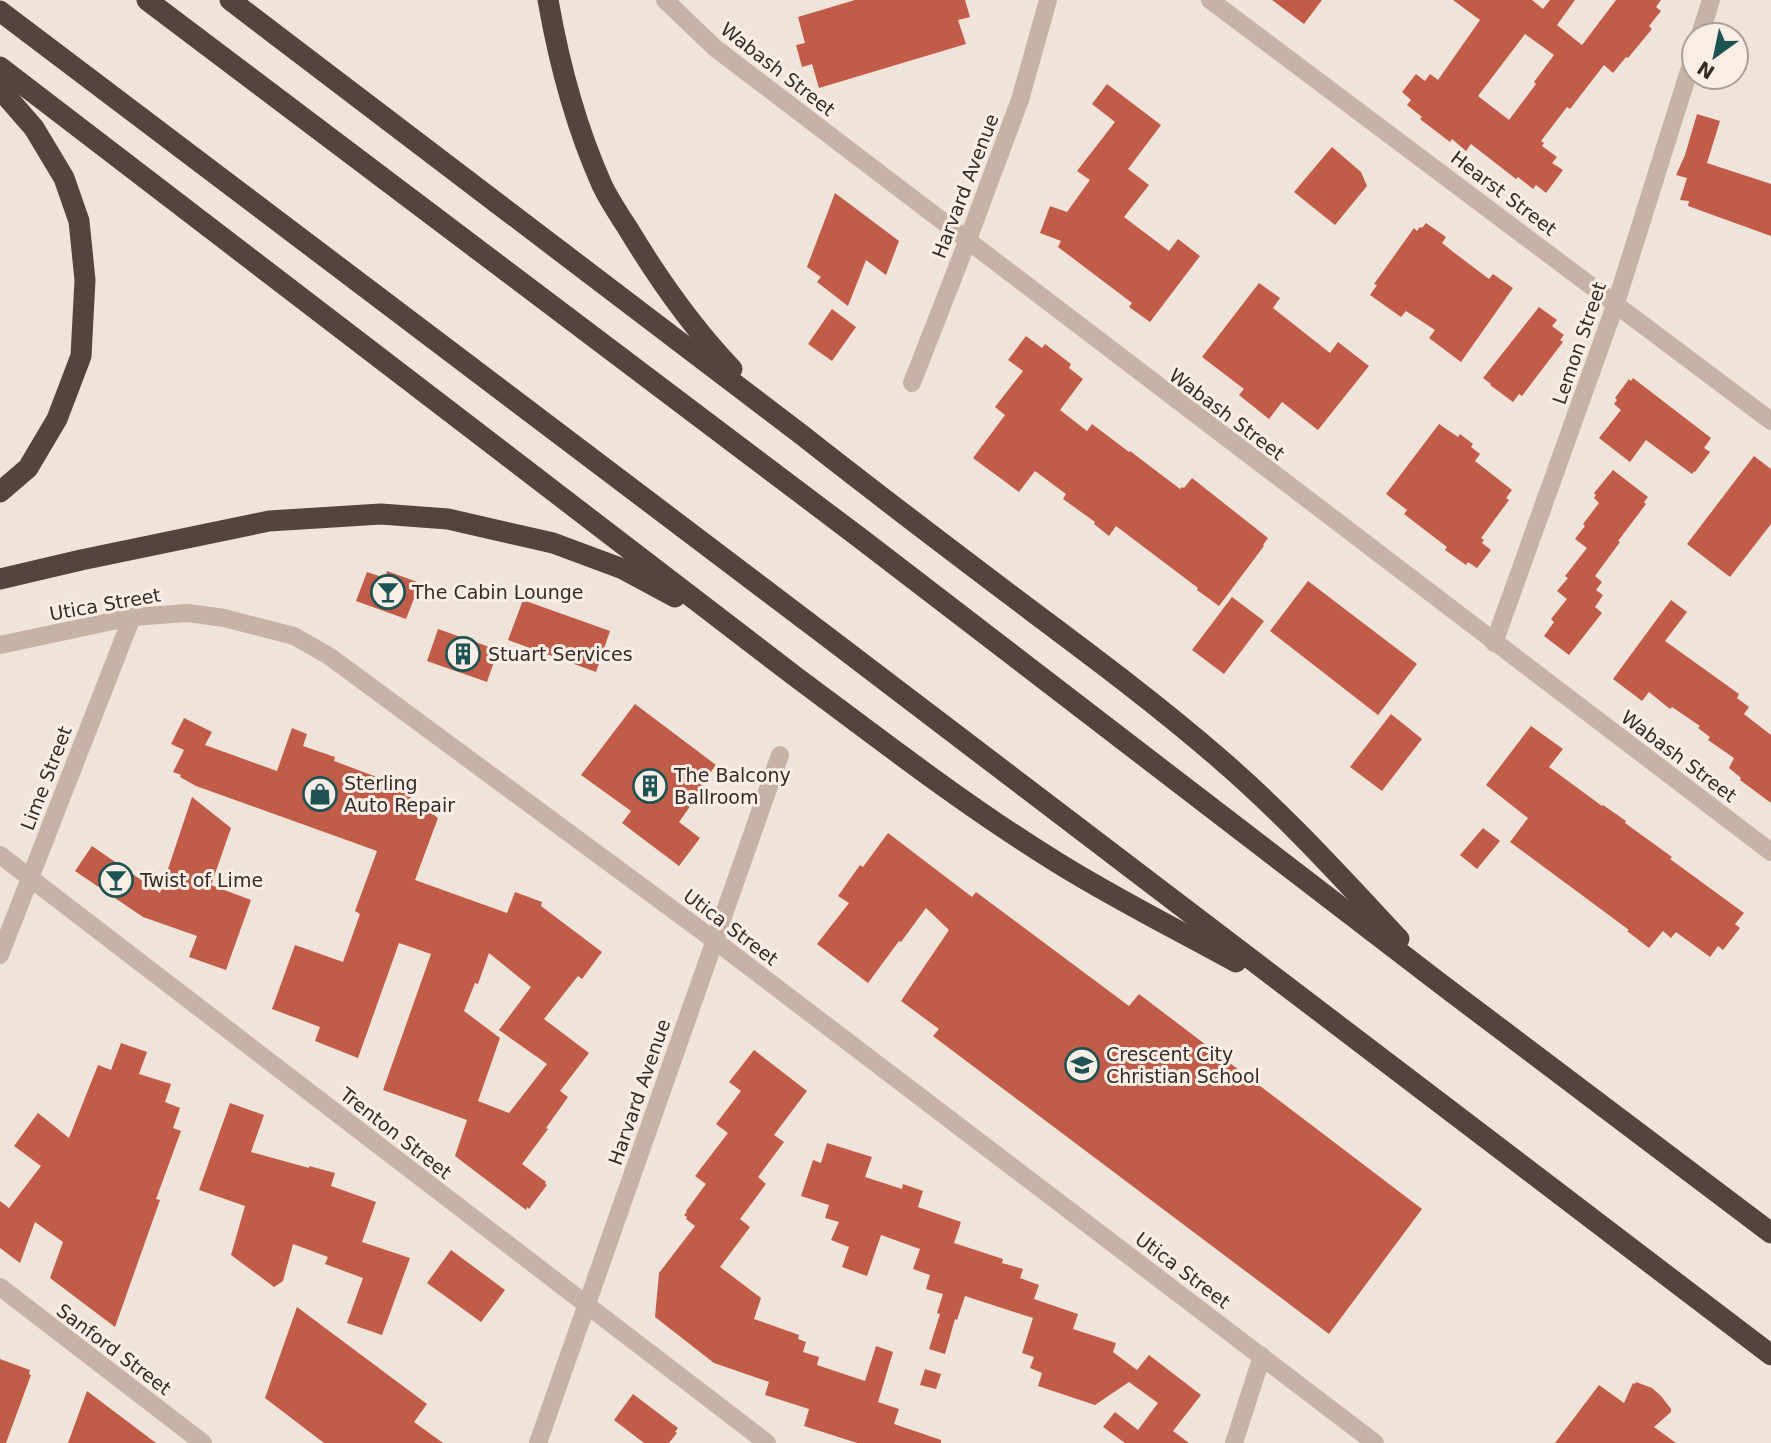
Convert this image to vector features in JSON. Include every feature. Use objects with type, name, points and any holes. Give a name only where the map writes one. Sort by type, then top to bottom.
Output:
[{"type":"highway","points":[[147,0],[860,538],[1441,984],[1771,1233]]},
{"type":"highway","points":[[230,0],[1114,672],[1220,758],[1316,849],[1441,984]]},
{"type":"highway","points":[[548,0],[555,39],[578,121],[603,187],[646,259],[694,325],[749,386],[802,435]]},
{"type":"highway","points":[[0,11],[814,626],[1771,1355]]},
{"type":"highway","points":[[0,67],[796,677],[938,781],[1057,862],[1102,889],[1296,995]]},
{"type":"highway","points":[[0,89],[34,128],[64,178],[79,221],[85,280],[81,356],[57,419],[28,468],[0,492]]},
{"type":"highway","points":[[0,579],[269,521],[381,514],[448,519],[553,543],[623,569],[704,613],[796,677]]},
{"type":"street","name":"Wabash Street","points":[[665,0],[715,48],[1771,852]]},
{"type":"street","name":"Harvard Avenue","points":[[912,383],[1020,100],[1048,0]]},
{"type":"street","name":"Hearst Street","points":[[1210,0],[1771,421]]},
{"type":"street","points":[[1704,21],[1711,0]]},
{"type":"street","name":"Lemon Street","points":[[1494,643],[1616,303],[1683,91]]},
{"type":"street","name":"Utica Street","points":[[0,645],[131,617],[188,613],[224,618],[294,636],[329,656],[714,940],[1375,1443]]},
{"type":"street","name":"Lime Street","points":[[0,955],[131,617]]},
{"type":"street","name":"Harvard Avenue","points":[[538,1443],[780,754]]},
{"type":"street","name":"Trenton Street","points":[[0,855],[767,1443]]},
{"type":"street","name":"Sanford Street","points":[[0,1287],[203,1443]]},
{"type":"street","points":[[1234,1443],[1262,1356]]},
{"type":"building","points":[[855,0],[965,0],[970,17],[958,20],[966,44],[819,88],[812,64],[802,67],[796,45],[805,43],[798,17]]},
{"type":"building","points":[[1272,0],[1322,0],[1304,24]]},
{"type":"building","points":[[1453,0],[1532,0],[1543,9],[1550,0],[1575,0],[1557,25],[1582,45],[1616,0],[1661,0],[1656,7],[1661,11],[1649,26],[1652,29],[1628,58],[1626,57],[1613,73],[1604,65],[1541,141],[1544,143],[1542,146],[1557,157],[1552,163],[1563,170],[1546,193],[1536,185],[1533,189],[1518,177],[1516,179],[1471,144],[1466,151],[1452,139],[1450,142],[1420,119],[1422,117],[1407,105],[1411,100],[1402,92],[1416,74],[1425,81],[1430,74],[1438,80],[1480,20]],"holes":[[[1525,34],[1554,55],[1509,120],[1478,96]]]},
{"type":"building","points":[[1107,84],[1161,125],[1128,169],[1149,185],[1124,217],[1169,251],[1178,239],[1200,256],[1150,322],[1129,307],[1132,303],[1058,247],[1061,241],[1040,233],[1050,206],[1067,212],[1090,180],[1077,171],[1115,122],[1092,104]]},
{"type":"building","points":[[1697,114],[1720,121],[1707,163],[1771,184],[1771,236],[1688,206],[1689,201],[1680,200],[1687,178],[1676,175]]},
{"type":"building","points":[[1332,147],[1361,172],[1367,186],[1335,225],[1294,192]]},
{"type":"building","points":[[835,193],[899,241],[886,275],[866,260],[848,306],[817,282],[821,277],[807,267]]},
{"type":"building","points":[[1426,223],[1446,237],[1442,243],[1489,279],[1493,274],[1513,288],[1461,362],[1429,338],[1435,330],[1406,311],[1401,317],[1370,295],[1377,285],[1374,284],[1414,228],[1417,231]]},
{"type":"building","points":[[1259,283],[1280,298],[1273,308],[1330,353],[1338,342],[1369,366],[1318,430],[1282,402],[1269,419],[1239,395],[1244,389],[1202,357]]},
{"type":"building","points":[[1539,307],[1557,320],[1552,326],[1564,335],[1560,340],[1563,342],[1522,396],[1519,394],[1513,402],[1483,378]]},
{"type":"building","points":[[832,309],[856,327],[832,361],[808,344]]},
{"type":"building","points":[[1026,336],[1042,348],[1045,344],[1071,364],[1069,368],[1083,379],[1060,410],[1087,431],[1092,424],[1180,489],[1192,478],[1268,538],[1219,606],[1116,526],[1109,536],[1094,524],[1095,522],[1063,499],[1066,494],[1035,471],[1019,492],[973,458],[1005,415],[995,407],[1023,371],[1008,360]]},
{"type":"building","points":[[1633,378],[1711,438],[1704,448],[1710,452],[1692,474],[1646,440],[1630,462],[1599,438],[1621,410],[1614,404],[1617,400],[1615,398],[1629,379],[1631,381]]},
{"type":"building","points":[[1439,424],[1473,444],[1471,447],[1480,454],[1475,461],[1512,490],[1506,498],[1509,500],[1481,538],[1484,540],[1482,543],[1491,550],[1477,568],[1468,562],[1466,565],[1445,550],[1447,547],[1404,514],[1407,510],[1386,494]]},
{"type":"building","points":[[1754,456],[1771,469],[1771,524],[1730,577],[1687,544]]},
{"type":"building","points":[[1613,470],[1648,497],[1644,502],[1646,504],[1595,576],[1602,582],[1596,590],[1603,595],[1595,607],[1602,613],[1569,655],[1544,636],[1554,622],[1551,619],[1567,599],[1557,591],[1587,548],[1575,539],[1599,503],[1594,498],[1594,493]]},
{"type":"building","name":"The Cabin Lounge","points":[[387,571],[420,583],[406,619],[356,601],[367,572],[385,578]]},
{"type":"building","points":[[1308,581],[1417,664],[1378,715],[1270,631]]},
{"type":"building","points":[[1232,597],[1264,621],[1224,674],[1192,650]]},
{"type":"building","points":[[523,600],[610,631],[596,672],[508,640]]},
{"type":"building","points":[[1671,600],[1687,612],[1665,641],[1739,694],[1737,698],[1749,707],[1744,714],[1771,735],[1771,803],[1740,780],[1729,768],[1734,758],[1708,740],[1710,737],[1698,728],[1700,726],[1672,707],[1670,709],[1649,692],[1642,701],[1613,679]]},
{"type":"building","name":"Stuart Services","points":[[438,629],[498,650],[487,682],[427,661]]},
{"type":"building","name":"The Balcony Ballroom","points":[[635,704],[716,765],[679,822],[700,838],[679,866],[622,823],[631,811],[581,775]]},
{"type":"building","points":[[1391,714],[1422,739],[1382,791],[1350,767]]},
{"type":"building","points":[[184,718],[212,732],[205,745],[277,771],[292,728],[307,734],[303,746],[390,782],[438,818],[415,880],[507,913],[515,892],[542,902],[541,906],[602,952],[582,979],[578,976],[544,1019],[589,1053],[560,1091],[568,1097],[522,1164],[547,1185],[529,1209],[527,1207],[526,1210],[455,1156],[467,1120],[383,1090],[431,954],[399,943],[358,1058],[315,1041],[320,1027],[272,1009],[295,945],[343,962],[360,914],[355,911],[377,851],[196,786],[173,772],[184,750],[171,744]],"holes":[[[489,953],[531,987],[499,1030],[547,1064],[509,1113],[478,1101],[500,1038],[464,1011],[475,983],[478,984]]]},
{"type":"building","points":[[1531,726],[1563,749],[1549,767],[1626,821],[1625,823],[1672,857],[1670,859],[1744,913],[1735,924],[1740,928],[1723,950],[1718,946],[1710,957],[1676,932],[1671,938],[1663,931],[1649,948],[1627,931],[1629,930],[1510,842],[1528,818],[1486,785]]},
{"type":"building","points":[[192,797],[231,828],[211,885],[251,900],[226,970],[189,957],[197,936],[143,917],[75,871],[92,846],[160,893]]},
{"type":"building","points":[[1483,828],[1500,841],[1477,869],[1460,855]]},
{"type":"building","points":[[888,833],[972,897],[976,892],[1129,1006],[1139,994],[1422,1209],[1329,1334],[933,1036],[939,1029],[901,1001],[949,930],[926,908],[868,983],[817,944],[849,903],[838,896]]},
{"type":"building","points":[[121,1043],[147,1052],[139,1074],[171,1084],[165,1102],[180,1108],[173,1128],[181,1131],[156,1199],[160,1200],[115,1327],[50,1278],[63,1242],[35,1222],[20,1263],[0,1248],[0,1201],[9,1208],[41,1166],[14,1146],[38,1113],[69,1138],[98,1065],[111,1070]]},
{"type":"building","points":[[754,1050],[807,1091],[774,1135],[784,1142],[758,1177],[766,1184],[740,1219],[750,1227],[720,1267],[761,1298],[754,1319],[799,1335],[798,1339],[806,1342],[803,1352],[819,1357],[817,1365],[865,1381],[876,1346],[893,1352],[878,1402],[899,1409],[894,1424],[941,1440],[941,1443],[857,1443],[804,1426],[809,1409],[765,1395],[769,1382],[714,1363],[655,1317],[659,1273],[695,1226],[684,1215],[706,1184],[695,1176],[728,1133],[716,1124],[741,1091],[729,1082]]},
{"type":"building","points":[[230,1103],[264,1115],[251,1152],[335,1173],[331,1186],[376,1202],[362,1242],[410,1258],[382,1335],[347,1323],[363,1278],[325,1264],[328,1257],[293,1244],[283,1281],[274,1287],[231,1255],[245,1206],[199,1190]]},
{"type":"building","points":[[827,1143],[872,1157],[865,1177],[902,1189],[903,1184],[923,1191],[918,1207],[961,1222],[954,1243],[1003,1259],[1002,1263],[1023,1269],[1020,1278],[1039,1285],[1034,1299],[1078,1314],[1073,1329],[1116,1343],[1113,1352],[1137,1370],[1149,1355],[1201,1395],[1173,1431],[1189,1443],[1125,1443],[1103,1427],[1115,1412],[1138,1430],[1158,1403],[1129,1382],[1095,1405],[1038,1386],[1042,1373],[1030,1368],[1034,1357],[1022,1353],[1033,1318],[965,1296],[945,1354],[929,1349],[943,1294],[926,1289],[930,1275],[913,1269],[920,1249],[881,1235],[867,1276],[842,1267],[849,1247],[831,1240],[839,1222],[825,1218],[829,1205],[801,1196],[813,1160],[821,1163]]},
{"type":"building","points":[[451,1250],[505,1290],[481,1322],[427,1283]]},
{"type":"building","points":[[297,1307],[427,1404],[414,1422],[443,1443],[324,1443],[265,1398]]},
{"type":"building","points":[[0,1359],[30,1370],[31,1375],[6,1443],[0,1443]]},
{"type":"building","points":[[925,1369],[941,1374],[936,1389],[920,1385]]},
{"type":"building","points":[[1633,1383],[1652,1388],[1671,1409],[1654,1427],[1676,1443],[1555,1443],[1599,1385],[1624,1403]]},
{"type":"building","points":[[87,1391],[156,1443],[68,1443]]},
{"type":"building","points":[[633,1394],[678,1428],[669,1443],[644,1443],[614,1420]]},
{"type":"place","name":"The Cabin Lounge","points":[[388,592]]},
{"type":"place","name":"Stuart Services","points":[[463,654]]},
{"type":"place","name":"The Balcony Ballroom","points":[[650,786]]},
{"type":"place","name":"Sterling Auto Repair","points":[[320,794]]},
{"type":"place","name":"Twist of Lime","points":[[116,880]]},
{"type":"place","name":"Crescent City Christian School","points":[[1082,1065]]}]
